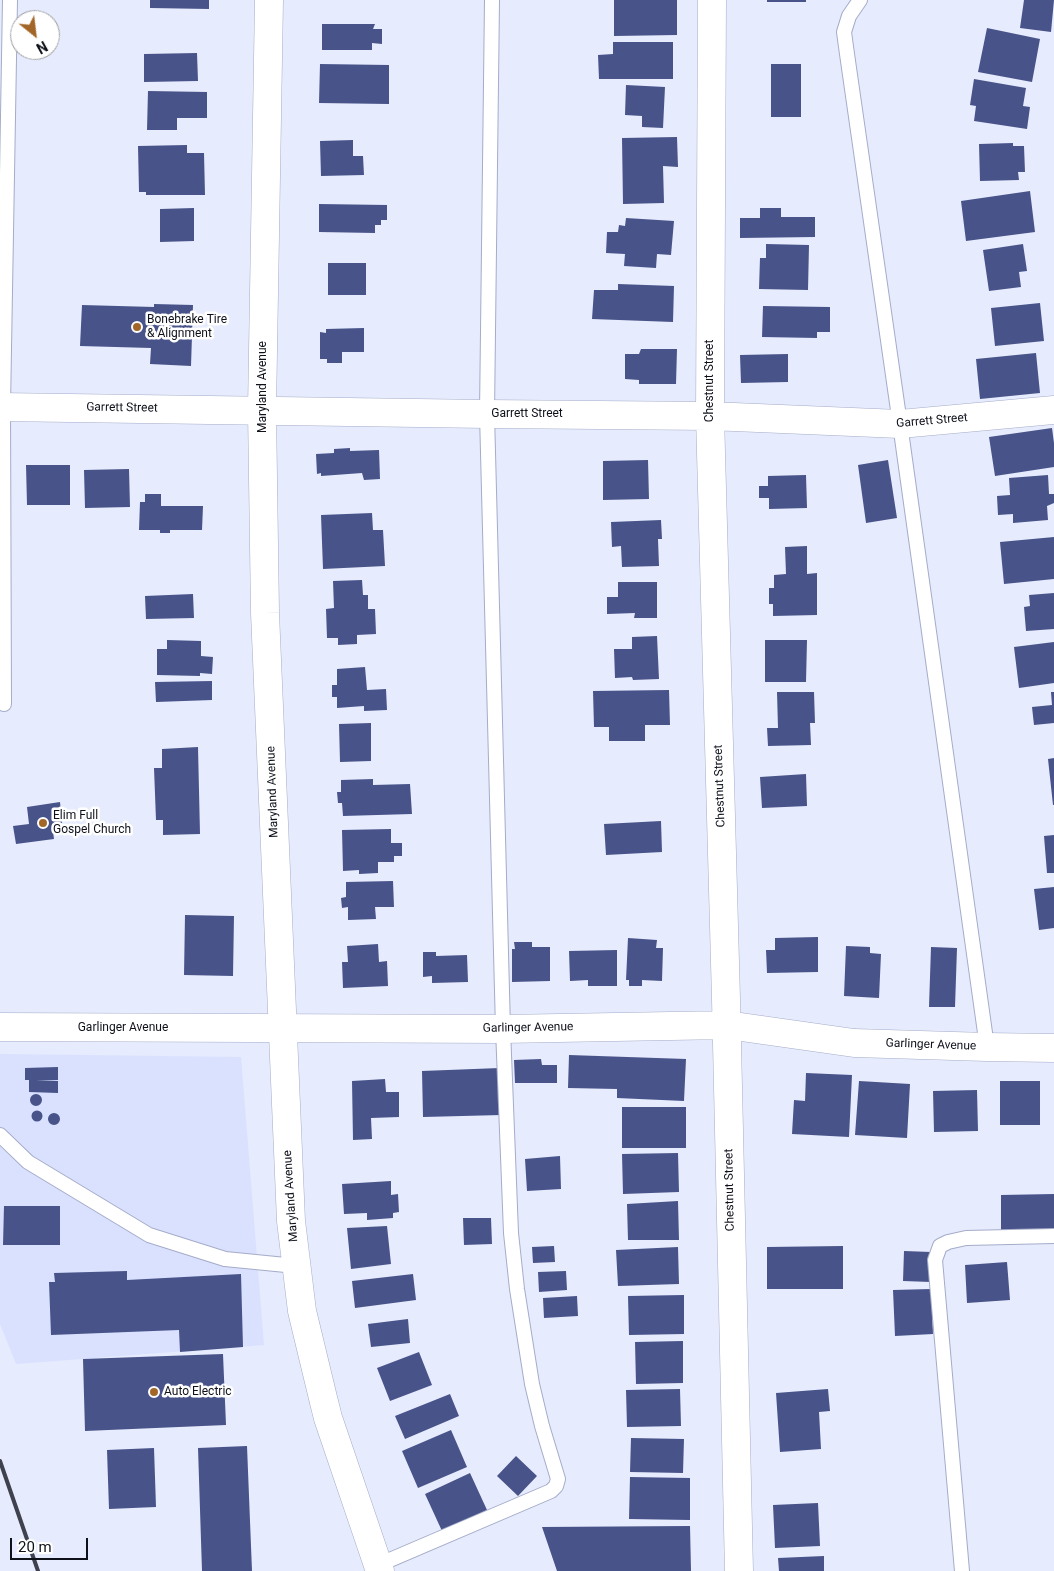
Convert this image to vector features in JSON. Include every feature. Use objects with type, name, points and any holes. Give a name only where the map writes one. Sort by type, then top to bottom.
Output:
[{"type":"street","name":"Maryland Avenue","points":[[269,0],[262,410],[266,613],[291,1221],[302,1311],[328,1418],[378,1569]]},
{"type":"street","name":"Chestnut Street","points":[[712,0],[710,416],[727,1025],[739,1571]]},
{"type":"street","name":"Garrett Street","points":[[1,407],[710,416],[900,424],[1054,410]]},
{"type":"street","name":"Garlinger Avenue","points":[[0,1028],[503,1029],[727,1025],[854,1043],[987,1048],[1054,1048]]},
{"type":"lane","points":[[4,704],[1,407],[10,0]]},
{"type":"lane","points":[[378,1569],[551,1491],[556,1486],[558,1479],[532,1384],[516,1289],[511,1233],[503,1029],[487,414],[492,0]]},
{"type":"lane","points":[[860,0],[849,16],[844,32],[987,1048]]},
{"type":"lane","points":[[0,1135],[28,1162],[149,1235],[224,1259],[296,1266]]},
{"type":"lane","points":[[962,1571],[934,1260],[940,1246],[966,1238],[1054,1236]]},
{"type":"shaded area","points":[[0,1054],[241,1057],[264,1345],[16,1364],[0,1324]]},
{"type":"building","points":[[150,0],[209,0],[209,9],[150,8]]},
{"type":"building","points":[[614,0],[677,0],[677,35],[614,36]]},
{"type":"building","points":[[767,0],[806,0],[806,2],[767,2]]},
{"type":"building","points":[[1024,0],[1054,0],[1051,32],[1020,28]]},
{"type":"building","points":[[322,24],[375,24],[373,29],[382,29],[382,44],[372,43],[372,50],[322,50]]},
{"type":"building","points":[[987,28],[1040,39],[1032,82],[978,72]]},
{"type":"building","points":[[613,42],[673,42],[673,79],[599,79],[598,55],[613,54]]},
{"type":"building","points":[[197,53],[198,81],[144,82],[144,54]]},
{"type":"building","points":[[320,64],[389,65],[389,104],[319,103]]},
{"type":"building","points":[[771,64],[801,64],[801,117],[771,117]]},
{"type":"building","points":[[974,79],[1026,88],[1023,106],[1030,107],[1027,129],[974,121],[976,106],[970,105]]},
{"type":"building","points":[[626,85],[665,87],[663,128],[642,127],[642,116],[625,115]]},
{"type":"building","points":[[148,91],[207,92],[207,118],[177,118],[177,130],[147,130]]},
{"type":"building","points":[[677,137],[678,167],[663,166],[664,203],[623,204],[622,138]]},
{"type":"building","points":[[353,140],[353,156],[363,156],[364,175],[321,176],[320,141]]},
{"type":"building","points":[[1013,143],[1013,146],[1024,146],[1025,172],[1018,172],[1019,180],[980,181],[979,144]]},
{"type":"building","points":[[187,145],[187,153],[204,153],[205,195],[146,195],[146,192],[139,192],[138,146]]},
{"type":"building","points":[[1030,191],[1035,232],[966,241],[961,201]]},
{"type":"building","points":[[319,204],[387,205],[387,220],[381,220],[381,225],[375,225],[375,233],[319,232]]},
{"type":"building","points":[[194,208],[194,241],[160,242],[160,209]]},
{"type":"building","points":[[760,208],[781,208],[781,217],[815,217],[815,237],[740,238],[740,218],[760,218]]},
{"type":"building","points":[[626,218],[674,221],[671,255],[657,254],[656,268],[624,266],[625,254],[606,253],[607,232],[618,232],[619,225],[625,226]]},
{"type":"building","points":[[766,244],[809,245],[808,290],[759,289],[760,258],[766,258]]},
{"type":"building","points":[[1023,244],[1027,271],[1019,272],[1021,287],[989,291],[983,250]]},
{"type":"building","points":[[328,263],[366,263],[366,295],[328,295]]},
{"type":"building","points":[[618,284],[674,286],[673,322],[592,319],[594,290],[618,290]]},
{"type":"building","points":[[1040,303],[1044,341],[995,346],[991,308]]},
{"type":"building","name":"Bonebrake Tire & Alignment","points":[[154,304],[193,305],[191,366],[150,364],[151,348],[80,346],[82,305],[154,307]]},
{"type":"building","points":[[763,306],[830,307],[830,332],[817,332],[817,338],[762,337]]},
{"type":"building","points":[[364,328],[364,352],[342,352],[342,363],[327,363],[327,359],[320,359],[320,332],[326,333],[326,329]]},
{"type":"building","points":[[641,349],[677,349],[676,384],[639,384],[639,380],[625,379],[625,354],[639,354]]},
{"type":"building","points":[[1036,353],[1040,393],[980,399],[976,359]]},
{"type":"building","points":[[788,354],[788,382],[741,383],[740,355]]},
{"type":"building","points":[[1052,428],[1054,467],[995,476],[989,437]]},
{"type":"building","points":[[350,448],[350,451],[379,450],[380,479],[364,480],[362,473],[321,476],[321,473],[317,474],[316,454],[334,453],[334,449]]},
{"type":"building","points":[[648,460],[649,499],[603,500],[603,461]]},
{"type":"building","points":[[888,460],[897,518],[866,523],[858,465]]},
{"type":"building","points":[[26,465],[70,465],[70,505],[27,505]]},
{"type":"building","points":[[129,469],[130,507],[85,508],[84,470]]},
{"type":"building","points":[[806,475],[807,508],[769,509],[769,498],[759,498],[759,486],[768,486],[768,476]]},
{"type":"building","points":[[1048,475],[1049,494],[1054,494],[1054,503],[1047,506],[1048,520],[1013,523],[1013,514],[998,515],[997,496],[1010,495],[1009,478]]},
{"type":"building","points":[[145,494],[161,494],[161,506],[203,506],[202,530],[170,530],[170,533],[160,533],[160,530],[139,530],[140,502],[145,502]]},
{"type":"building","points":[[372,513],[373,530],[383,530],[385,566],[323,569],[321,515]]},
{"type":"building","points":[[661,520],[662,539],[658,539],[659,566],[622,567],[621,546],[612,547],[611,522]]},
{"type":"building","points":[[1054,537],[1054,579],[1004,584],[1000,542]]},
{"type":"building","points":[[807,546],[807,574],[817,573],[817,615],[773,616],[773,604],[769,604],[769,588],[774,588],[774,575],[786,574],[785,547]]},
{"type":"building","points":[[362,580],[363,595],[368,595],[368,609],[375,609],[376,634],[357,635],[357,644],[338,645],[338,638],[327,638],[326,609],[334,608],[333,581]]},
{"type":"building","points":[[618,582],[657,582],[657,618],[634,618],[635,613],[607,614],[607,597],[618,597]]},
{"type":"building","points":[[1054,593],[1054,629],[1026,631],[1024,607],[1030,606],[1029,595]]},
{"type":"building","points":[[193,594],[194,618],[146,619],[145,596]]},
{"type":"building","points":[[657,636],[659,679],[633,680],[632,677],[615,678],[614,649],[632,649],[632,637]]},
{"type":"building","points":[[167,640],[201,641],[201,656],[213,657],[212,674],[200,673],[200,676],[157,675],[157,649],[167,649]]},
{"type":"building","points":[[765,640],[807,640],[806,682],[765,682]]},
{"type":"building","points":[[1054,642],[1054,683],[1019,688],[1014,647]]},
{"type":"building","points":[[365,667],[367,690],[386,689],[387,710],[364,711],[364,706],[337,708],[337,697],[332,697],[332,685],[337,685],[337,669]]},
{"type":"building","points":[[212,681],[212,700],[156,702],[155,682]]},
{"type":"building","points":[[669,690],[670,725],[645,725],[645,741],[609,741],[609,727],[594,727],[593,691]]},
{"type":"building","points":[[777,692],[814,692],[815,723],[810,723],[811,745],[768,746],[767,728],[778,728]]},
{"type":"building","points":[[1051,692],[1054,692],[1054,723],[1034,725],[1032,707],[1052,705]]},
{"type":"building","points":[[371,723],[371,761],[340,762],[339,724]]},
{"type":"building","points":[[198,747],[200,834],[163,835],[163,820],[156,820],[154,768],[162,768],[162,749]]},
{"type":"building","points":[[1054,758],[1054,805],[1053,805],[1048,759]]},
{"type":"building","points":[[806,774],[807,806],[762,808],[760,777]]},
{"type":"building","points":[[373,779],[373,785],[410,784],[412,814],[343,816],[342,803],[338,803],[337,792],[341,792],[341,780]]},
{"type":"building","name":"Elim Full Gospel Church","points":[[60,802],[62,823],[52,824],[54,839],[16,844],[13,826],[29,824],[27,807]]},
{"type":"building","points":[[661,821],[662,852],[606,855],[604,824]]},
{"type":"building","points":[[391,829],[391,843],[402,843],[402,856],[394,856],[394,862],[378,862],[378,873],[359,874],[359,870],[343,871],[342,830]]},
{"type":"building","points":[[1054,835],[1054,873],[1047,873],[1044,836]]},
{"type":"building","points":[[393,881],[394,907],[375,907],[376,919],[348,920],[348,907],[342,908],[341,898],[346,897],[346,882]]},
{"type":"building","points":[[1054,887],[1054,928],[1039,930],[1034,889]]},
{"type":"building","points":[[185,915],[234,916],[233,976],[184,975]]},
{"type":"building","points":[[818,937],[818,972],[767,973],[766,950],[775,950],[775,938]]},
{"type":"building","points":[[628,938],[657,940],[656,948],[663,948],[662,981],[642,980],[642,986],[629,986],[629,980],[626,980]]},
{"type":"building","points":[[514,942],[532,942],[532,947],[550,947],[550,981],[512,982],[512,949],[515,949]]},
{"type":"building","points":[[378,944],[379,962],[387,961],[388,986],[343,988],[342,962],[348,962],[347,946]]},
{"type":"building","points":[[846,946],[870,947],[870,953],[881,954],[879,998],[844,996]]},
{"type":"building","points":[[931,947],[957,948],[955,1007],[929,1007]]},
{"type":"building","points":[[617,950],[617,986],[588,986],[588,980],[570,981],[569,951]]},
{"type":"building","points":[[423,952],[436,952],[436,956],[467,955],[468,982],[432,983],[432,976],[423,977]]},
{"type":"building","points":[[569,1055],[686,1059],[684,1101],[617,1098],[617,1089],[568,1088]]},
{"type":"building","points":[[541,1059],[542,1065],[557,1065],[557,1083],[515,1083],[514,1060]]},
{"type":"building","points":[[58,1067],[58,1080],[36,1081],[58,1081],[58,1093],[29,1092],[29,1080],[25,1080],[25,1068]]},
{"type":"building","points":[[500,1068],[501,1115],[423,1117],[422,1071]]},
{"type":"building","points":[[806,1073],[852,1075],[849,1137],[792,1134],[794,1100],[805,1101]]},
{"type":"building","points":[[385,1079],[386,1092],[399,1092],[399,1117],[371,1118],[372,1139],[353,1140],[352,1081]]},
{"type":"building","points":[[859,1081],[910,1084],[907,1138],[855,1135]]},
{"type":"building","points":[[1000,1081],[1040,1081],[1040,1125],[1000,1125]]},
{"type":"building","points":[[977,1090],[978,1131],[934,1132],[933,1091]]},
{"type":"building","points":[[34,1094],[38,1094],[42,1100],[38,1106],[34,1106],[30,1102],[30,1098]]},
{"type":"building","points":[[622,1107],[686,1107],[686,1148],[622,1148]]},
{"type":"building","points":[[37,1110],[43,1116],[37,1122],[31,1116]]},
{"type":"building","points":[[54,1113],[60,1119],[54,1125],[48,1119]]},
{"type":"building","points":[[678,1153],[679,1192],[623,1194],[622,1154]]},
{"type":"building","points":[[560,1156],[561,1189],[527,1191],[525,1159]]},
{"type":"building","points":[[391,1181],[391,1195],[398,1194],[399,1212],[393,1213],[393,1218],[367,1220],[367,1213],[344,1214],[342,1184]]},
{"type":"building","points":[[1054,1194],[1054,1229],[1001,1230],[1001,1195]]},
{"type":"building","points":[[678,1201],[679,1240],[628,1240],[627,1204]]},
{"type":"building","points":[[4,1206],[60,1206],[60,1245],[3,1245]]},
{"type":"building","points":[[463,1218],[491,1218],[492,1244],[464,1245]]},
{"type":"building","points":[[387,1226],[391,1264],[351,1269],[347,1228]]},
{"type":"building","points":[[554,1246],[555,1262],[533,1263],[532,1247]]},
{"type":"building","points":[[843,1246],[843,1289],[767,1289],[767,1247]]},
{"type":"building","points":[[678,1247],[679,1284],[618,1286],[616,1250]]},
{"type":"building","points":[[904,1251],[931,1252],[931,1282],[903,1281]]},
{"type":"building","points":[[1007,1262],[1010,1300],[967,1303],[965,1265]]},
{"type":"building","points":[[127,1271],[127,1280],[241,1274],[243,1347],[180,1352],[179,1330],[51,1335],[49,1282],[55,1282],[54,1273]]},
{"type":"building","points":[[566,1271],[567,1290],[539,1292],[538,1272]]},
{"type":"building","points":[[413,1274],[416,1300],[355,1308],[352,1281]]},
{"type":"building","points":[[931,1289],[933,1334],[895,1336],[893,1290]]},
{"type":"building","points":[[684,1295],[684,1334],[629,1335],[628,1296]]},
{"type":"building","points":[[577,1296],[578,1316],[544,1318],[543,1298]]},
{"type":"building","points":[[408,1319],[410,1343],[371,1347],[368,1324]]},
{"type":"building","points":[[683,1341],[683,1383],[636,1384],[635,1342]]},
{"type":"building","points":[[419,1352],[432,1385],[390,1401],[377,1368]]},
{"type":"building","name":"Auto Electric","points":[[223,1354],[226,1425],[85,1431],[83,1359]]},
{"type":"building","points":[[680,1389],[681,1426],[627,1427],[626,1390]]},
{"type":"building","points":[[828,1389],[830,1411],[819,1412],[821,1449],[780,1452],[776,1393]]},
{"type":"building","points":[[450,1394],[459,1416],[405,1439],[395,1416]]},
{"type":"building","points":[[451,1430],[467,1467],[418,1488],[402,1451]]},
{"type":"building","points":[[631,1438],[684,1439],[683,1473],[630,1472]]},
{"type":"building","points":[[247,1446],[252,1571],[202,1571],[198,1448]]},
{"type":"building","points":[[154,1448],[156,1507],[109,1509],[107,1450]]},
{"type":"building","points":[[516,1456],[537,1476],[518,1496],[497,1476]]},
{"type":"building","points":[[470,1473],[487,1510],[442,1531],[425,1494]]},
{"type":"building","points":[[630,1477],[690,1478],[690,1520],[629,1519]]},
{"type":"building","points":[[818,1503],[820,1546],[775,1548],[773,1505]]},
{"type":"building","points":[[690,1526],[691,1571],[557,1571],[542,1527]]},
{"type":"building","points":[[824,1556],[824,1571],[779,1571],[778,1558]]},
{"type":"railway","points":[[0,1461],[38,1571]]},
{"type":"place","name":"Bonebrake Tire & Alignment","points":[[137,327]]},
{"type":"place","name":"Elim Full Gospel Church","points":[[43,823]]},
{"type":"place","name":"Auto Electric","points":[[154,1392]]}]
